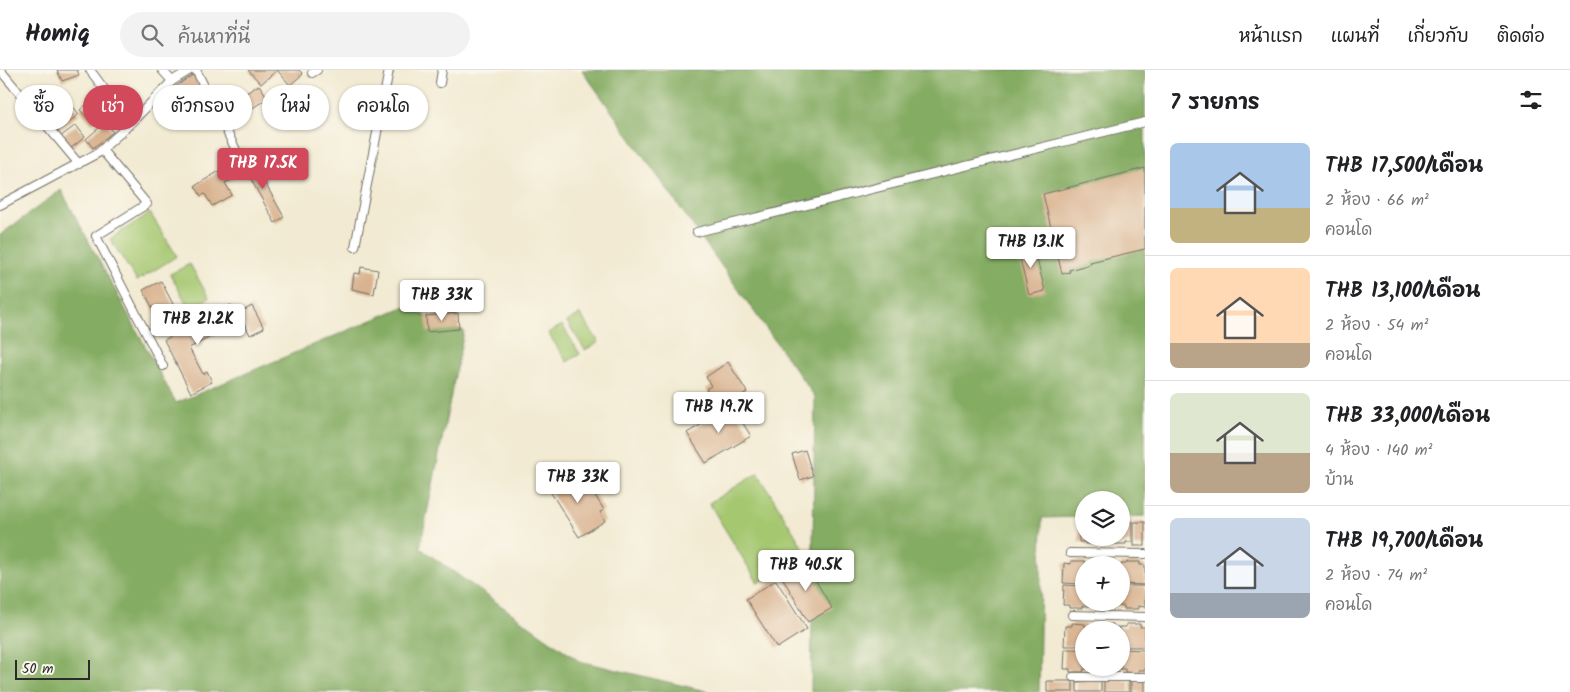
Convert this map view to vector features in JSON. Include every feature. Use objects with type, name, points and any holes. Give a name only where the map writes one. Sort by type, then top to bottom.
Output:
[{"type":"street","points":[[0,70],[79,164]]},
{"type":"street","points":[[90,70],[101,85]]},
{"type":"street","points":[[162,70],[172,81]]},
{"type":"street","points":[[143,111],[172,81],[190,70]]},
{"type":"street","points":[[196,70],[239,156]]},
{"type":"street","points":[[356,247],[389,70]]},
{"type":"street","points":[[440,83],[442,70]]},
{"type":"street","points":[[696,232],[1145,122]]},
{"type":"street","points":[[0,205],[79,164],[102,150],[124,130]]},
{"type":"street","points":[[102,150],[148,204],[96,236],[163,366]]},
{"type":"street","points":[[1070,553],[1145,554]]},
{"type":"street","points":[[1072,615],[1145,617]]},
{"type":"street","points":[[1073,676],[1145,677]]},
{"type":"green space","points":[[582,70],[1145,70],[1145,516],[1130,517],[1130,491],[1075,491],[1075,517],[1042,518],[1039,692],[811,692],[815,397]]},
{"type":"green space","points":[[61,190],[176,403],[403,307],[464,331],[420,548],[579,661],[710,692],[0,692],[0,235]]},
{"type":"green space","points":[[150,213],[177,256],[137,281],[110,239]]},
{"type":"green space","points":[[190,264],[209,298],[189,308],[170,274]]},
{"type":"green space","points":[[580,314],[599,342],[585,350],[567,322]]},
{"type":"green space","points":[[562,325],[580,354],[567,362],[548,333]]},
{"type":"green space","points":[[758,473],[806,553],[758,583],[709,503]]},
{"type":"building","points":[[57,70],[77,70],[79,75],[62,81]]},
{"type":"building","points":[[248,70],[277,70],[261,84]]},
{"type":"building","points":[[277,70],[299,70],[303,74],[290,85]]},
{"type":"building","points":[[193,75],[200,85],[178,85]]},
{"type":"building","points":[[259,85],[262,89],[262,102],[252,108],[252,89]]},
{"type":"building","points":[[73,107],[79,114],[73,119]]},
{"type":"building","points":[[76,125],[85,137],[70,149],[60,137],[69,130],[73,130]]},
{"type":"building","points":[[97,130],[112,130],[113,132],[93,148],[86,139]]},
{"type":"building","points":[[251,158],[284,217],[275,223],[242,163]]},
{"type":"building","points":[[229,165],[236,177],[225,183],[232,195],[212,206],[205,194],[201,196],[195,186]]},
{"type":"building","points":[[1145,168],[1145,249],[1090,262],[1091,264],[1062,274],[1043,194]]},
{"type":"building","points":[[1033,243],[1045,291],[1029,295],[1017,247]]},
{"type":"building","points":[[361,267],[378,270],[374,294],[352,289],[354,273],[360,274]]},
{"type":"building","points":[[161,281],[173,304],[171,305],[174,310],[158,318],[143,290]]},
{"type":"building","points":[[231,305],[240,322],[189,348],[203,374],[207,371],[212,382],[191,393],[164,340]]},
{"type":"building","points":[[252,306],[264,328],[250,335],[239,313]]},
{"type":"building","points":[[458,313],[459,329],[427,332],[426,316]]},
{"type":"building","points":[[728,362],[747,392],[726,405],[722,399],[714,403],[706,389],[711,386],[706,377]]},
{"type":"building","points":[[732,406],[751,436],[706,463],[687,433]]},
{"type":"building","points":[[805,450],[813,476],[800,480],[792,454]]},
{"type":"building","points":[[569,475],[573,483],[583,476],[604,510],[600,512],[605,521],[579,537],[548,488]]},
{"type":"building","points":[[1130,522],[1132,522],[1132,542],[1130,542]]},
{"type":"building","points":[[1134,522],[1145,522],[1145,546],[1134,546]]},
{"type":"building","points":[[804,561],[832,608],[808,622],[781,575]]},
{"type":"building","points":[[1071,561],[1075,561],[1075,584],[1063,583],[1064,563],[1071,564]]},
{"type":"building","points":[[1130,562],[1140,562],[1140,565],[1145,565],[1145,585],[1130,584]]},
{"type":"building","points":[[776,580],[807,629],[777,648],[746,599]]},
{"type":"building","points":[[1064,585],[1075,586],[1075,608],[1063,605]]},
{"type":"building","points":[[1130,586],[1145,586],[1145,607],[1138,606],[1138,609],[1130,609]]},
{"type":"building","points":[[1072,623],[1075,623],[1075,646],[1064,646],[1065,626],[1072,626]]},
{"type":"building","points":[[1130,624],[1140,624],[1140,627],[1145,627],[1145,647],[1130,647]]},
{"type":"building","points":[[1065,649],[1075,649],[1075,672],[1070,672],[1070,669],[1064,669]]},
{"type":"building","points":[[1130,649],[1145,650],[1145,670],[1138,670],[1138,673],[1130,672]]},
{"type":"building","points":[[1047,681],[1073,681],[1073,692],[1047,692]]},
{"type":"building","points":[[1101,681],[1101,692],[1077,692],[1077,682]]},
{"type":"building","points":[[1104,681],[1129,681],[1129,692],[1104,692]]},
{"type":"building","points":[[1131,681],[1145,681],[1145,692],[1131,692]]}]
